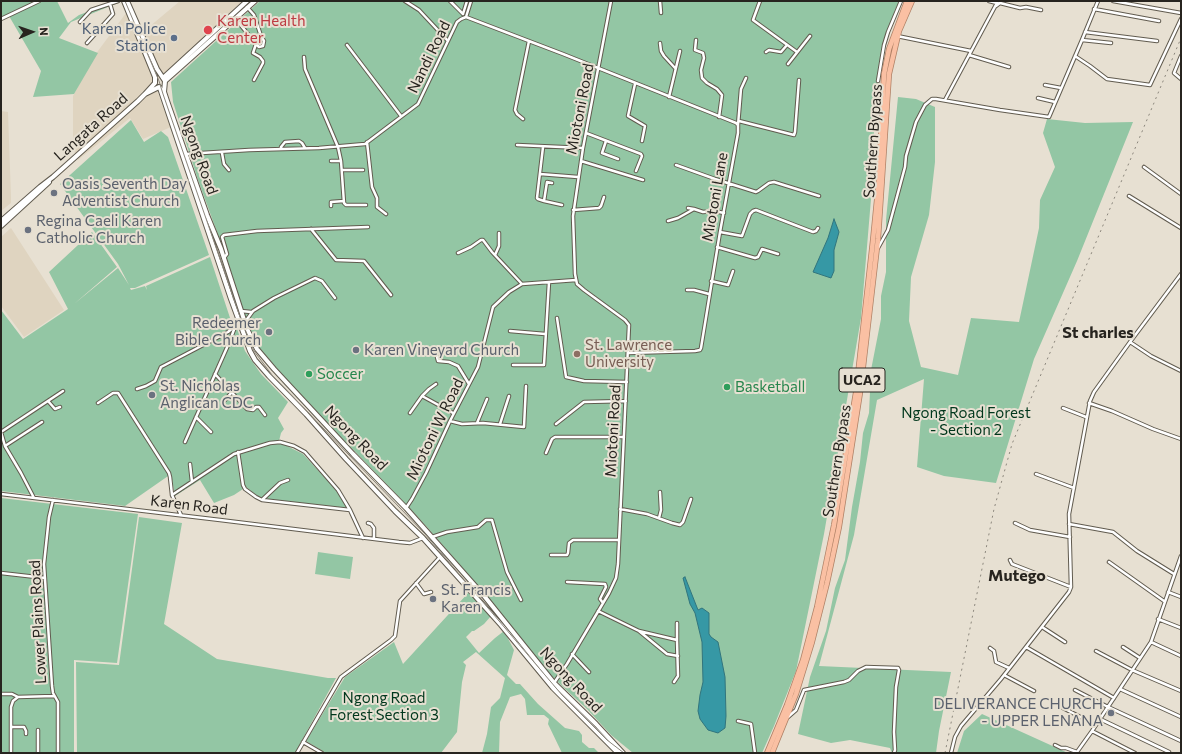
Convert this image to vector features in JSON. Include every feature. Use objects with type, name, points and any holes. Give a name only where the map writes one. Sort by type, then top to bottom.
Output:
[{"type":"highway","name":"Southern Bypass","points":[[766,753],[787,705],[802,660],[817,607],[834,525],[856,392],[872,248],[879,179],[884,74],[889,49],[907,1]]},
{"type":"highway","name":"Southern Bypass","points":[[772,753],[802,676],[812,642],[827,583],[838,527],[860,393],[877,249],[889,74],[897,36],[912,1]]},
{"type":"main road","points":[[124,1],[157,70],[163,79]]},
{"type":"main road","points":[[127,1],[156,82],[161,87]]},
{"type":"main road","points":[[161,87],[163,79],[247,1]]},
{"type":"main road","points":[[146,94],[158,78],[163,79],[255,1]]},
{"type":"main road","points":[[146,94],[161,87]]},
{"type":"main road","name":"Ngong Road","points":[[161,87],[216,236],[245,322],[257,349],[353,454],[406,508],[473,583],[554,683],[623,753]]},
{"type":"main road","name":"Ngong Road","points":[[161,87],[231,299],[255,360],[395,511],[423,538],[501,625],[553,688],[618,753]]},
{"type":"main road","name":"Langata Road","points":[[1,221],[146,94]]},
{"type":"main road","name":"Langata Road","points":[[1,226],[47,185],[53,177]]},
{"type":"main road","points":[[275,382],[280,382],[282,378],[280,375]]},
{"type":"main road","points":[[288,396],[288,390],[293,389]]},
{"type":"main road","points":[[468,588],[472,587],[473,583]]},
{"type":"street","points":[[1,19],[39,1]]},
{"type":"street","points":[[80,22],[91,10],[118,1]]},
{"type":"street","points":[[405,1],[419,10],[448,41]]},
{"type":"street","points":[[450,1],[463,14]]},
{"type":"street","points":[[462,19],[467,1]]},
{"type":"street","points":[[466,17],[471,1]]},
{"type":"street","name":"Miotoni Road","points":[[554,683],[603,603],[616,578],[618,564],[629,326],[627,322],[578,285],[576,280],[573,210],[583,148],[611,1]]},
{"type":"street","points":[[660,1],[661,13]]},
{"type":"street","points":[[760,1],[753,20],[797,52]]},
{"type":"street","points":[[878,81],[881,58],[886,38],[901,1]]},
{"type":"street","points":[[989,1],[1020,8],[1026,7],[1041,10]]},
{"type":"street","points":[[877,249],[888,230],[902,180],[906,156],[918,117],[925,105],[932,99],[945,100],[1048,117],[1062,88],[1097,2],[1092,1]]},
{"type":"street","points":[[1113,1],[1181,13]]},
{"type":"street","points":[[945,100],[997,3]]},
{"type":"street","points":[[87,42],[113,14],[110,4]]},
{"type":"street","points":[[235,18],[259,47],[263,46],[264,41],[254,15],[248,7]]},
{"type":"street","points":[[1094,9],[1159,21]]},
{"type":"street","name":"Nandi Road","points":[[186,154],[365,144],[418,104],[457,22],[466,17],[598,68]]},
{"type":"street","points":[[1075,56],[1107,80],[1150,85],[1181,19]]},
{"type":"street","points":[[1085,32],[1157,41]]},
{"type":"street","points":[[788,64],[810,36]]},
{"type":"street","points":[[897,36],[971,51]]},
{"type":"street","points":[[696,40],[695,50],[703,53],[704,58],[701,70],[702,78],[717,89],[722,95],[719,117]]},
{"type":"street","points":[[1082,40],[1111,43]]},
{"type":"street","points":[[524,119],[517,114],[515,110],[529,41]]},
{"type":"street","points":[[660,43],[661,51],[664,56],[676,69]]},
{"type":"street","points":[[254,80],[263,64],[260,57],[253,53],[256,44]]},
{"type":"street","points":[[347,45],[401,116]]},
{"type":"street","points":[[766,52],[769,50],[781,52],[787,45]]},
{"type":"street","points":[[669,97],[680,51]]},
{"type":"street","points":[[969,55],[1009,67]]},
{"type":"street","points":[[304,56],[305,69],[338,146],[341,161],[345,205],[366,205]]},
{"type":"street","points":[[1181,56],[1174,72],[1181,79]]},
{"type":"street","points":[[598,68],[738,125]]},
{"type":"street","name":"Miotoni Lane","points":[[628,353],[695,352],[700,350],[739,121],[741,89],[746,78]]},
{"type":"street","points":[[739,121],[794,135],[799,80]]},
{"type":"street","points":[[635,84],[628,116],[645,125],[642,142]]},
{"type":"street","points":[[1045,85],[1062,88]]},
{"type":"street","points":[[1038,98],[1055,102]]},
{"type":"street","points":[[586,133],[641,154],[642,156],[636,171]]},
{"type":"street","points":[[281,149],[281,146],[285,142],[299,141],[305,148]]},
{"type":"street","points":[[367,141],[371,181],[377,198],[377,207],[386,214]]},
{"type":"street","points":[[606,141],[602,153],[618,159]]},
{"type":"street","points":[[517,145],[583,148]]},
{"type":"street","points":[[543,146],[537,198],[562,205]]},
{"type":"street","points":[[222,152],[224,164],[229,170]]},
{"type":"street","points":[[331,161],[341,161]]},
{"type":"street","points":[[581,161],[643,180]]},
{"type":"street","points":[[676,165],[728,184],[757,192],[769,183],[774,182],[818,196]]},
{"type":"street","points":[[1144,167],[1181,194]]},
{"type":"street","points":[[342,170],[363,170]]},
{"type":"street","points":[[540,174],[578,177]]},
{"type":"street","points":[[544,201],[548,182],[552,183]]},
{"type":"street","points":[[1129,196],[1181,228]]},
{"type":"street","points":[[573,210],[599,208],[604,197]]},
{"type":"street","points":[[331,206],[332,202],[344,201]]},
{"type":"street","points":[[688,208],[694,208],[703,212],[714,211],[724,213]]},
{"type":"street","points":[[668,221],[678,218],[694,208]]},
{"type":"street","points":[[720,232],[742,236],[750,214],[756,210],[813,232],[818,228]]},
{"type":"street","points":[[216,236],[257,231],[368,227]]},
{"type":"street","points":[[310,229],[336,260],[364,261],[391,295]]},
{"type":"street","points":[[495,255],[499,246],[499,233]]},
{"type":"street","points":[[223,236],[227,254],[223,258]]},
{"type":"street","points":[[458,253],[482,240],[522,284],[576,280]]},
{"type":"street","points":[[717,246],[755,258],[758,257],[762,249],[778,254]]},
{"type":"street","points":[[712,281],[728,285],[733,271]]},
{"type":"street","points":[[951,753],[957,731],[1066,598],[1071,587],[1069,514],[1089,403],[1094,392],[1181,274]]},
{"type":"street","points":[[245,322],[251,312],[274,298],[315,278],[322,281],[335,298]]},
{"type":"street","points":[[513,365],[544,364],[549,282]]},
{"type":"street","name":"Miotoni W Road","points":[[406,508],[426,473],[450,421],[480,363],[493,307],[509,292],[522,284]]},
{"type":"street","points":[[688,290],[709,294]]},
{"type":"street","points":[[241,311],[251,312]]},
{"type":"street","points":[[186,442],[238,318]]},
{"type":"street","points":[[557,318],[566,377],[584,381],[627,382]]},
{"type":"street","points":[[137,389],[146,386],[155,380],[162,367],[165,365],[228,332],[235,326]]},
{"type":"street","points":[[510,331],[545,334]]},
{"type":"street","points":[[1130,342],[1151,356],[1181,371]]},
{"type":"street","points":[[437,357],[438,361],[449,362],[458,366],[469,385]]},
{"type":"street","points":[[215,374],[247,409],[252,410],[259,407],[265,415]]},
{"type":"street","points":[[410,413],[422,396],[436,384]]},
{"type":"street","points":[[450,421],[462,424],[500,424],[524,427],[526,386]]},
{"type":"street","points":[[34,498],[21,472],[5,446],[1,432],[63,391]]},
{"type":"street","points":[[224,400],[232,392]]},
{"type":"street","points":[[98,403],[112,393],[118,393],[169,473],[172,495],[182,515]]},
{"type":"street","points":[[422,396],[454,413]]},
{"type":"street","points":[[500,424],[509,396]]},
{"type":"street","points":[[477,423],[487,399]]},
{"type":"street","points":[[556,424],[584,402],[626,401]]},
{"type":"street","points":[[48,402],[55,409],[60,407]]},
{"type":"street","points":[[1089,403],[1181,439]]},
{"type":"street","points":[[1063,408],[1086,416]]},
{"type":"street","points":[[196,417],[211,432]]},
{"type":"street","points":[[5,446],[42,422]]},
{"type":"street","points":[[546,453],[552,439],[555,437],[624,437]]},
{"type":"street","points":[[172,495],[238,452],[274,442],[285,443],[302,450],[338,490],[350,510],[362,538]]},
{"type":"street","points":[[238,452],[244,486],[256,497],[263,500],[350,510]]},
{"type":"street","points":[[190,464],[192,482]]},
{"type":"street","points":[[1036,474],[1074,488]]},
{"type":"street","points":[[263,500],[280,483],[288,480]]},
{"type":"street","points":[[659,518],[661,510],[660,492]]},
{"type":"street","name":"Karen Road","points":[[1,494],[362,538],[410,543],[423,538]]},
{"type":"street","points":[[620,509],[642,513],[672,523],[681,524],[691,499]]},
{"type":"street","name":"Lower Plains Road","points":[[11,753],[11,707],[13,701],[18,697],[54,696],[52,686],[45,578],[45,554],[49,517],[53,500]]},
{"type":"street","points":[[432,537],[447,532],[478,527],[486,520],[492,520],[507,572],[521,600]]},
{"type":"street","points":[[368,523],[373,527],[374,539]]},
{"type":"street","points":[[1015,523],[1030,530],[1070,537]]},
{"type":"street","points":[[1069,524],[1113,532],[1131,547],[1174,574]]},
{"type":"street","points":[[551,555],[567,555],[569,543],[573,540],[619,540]]},
{"type":"street","points":[[1055,745],[1077,752],[1120,689],[1150,642],[1181,556]]},
{"type":"street","points":[[297,753],[341,677],[395,636],[400,601],[440,557]]},
{"type":"street","points":[[1010,560],[1012,564],[1071,587]]},
{"type":"street","points":[[1109,562],[1164,600]]},
{"type":"street","points":[[1,573],[45,578]]},
{"type":"street","points":[[567,582],[605,584],[606,587],[600,599],[603,603]]},
{"type":"street","points":[[416,583],[424,594],[431,592]]},
{"type":"street","points":[[1168,592],[1181,597]]},
{"type":"street","points":[[598,611],[639,631],[677,640]]},
{"type":"street","points":[[1158,619],[1181,628]]},
{"type":"street","points":[[674,682],[678,676],[677,623]]},
{"type":"street","points":[[1042,627],[1065,642]]},
{"type":"street","points":[[639,631],[667,654],[678,656]]},
{"type":"street","points":[[1150,642],[1181,656]]},
{"type":"street","points":[[1026,647],[1114,698]]},
{"type":"street","points":[[1123,647],[1140,658]]},
{"type":"street","points":[[990,648],[994,651],[996,662],[1009,668]]},
{"type":"street","points":[[1096,651],[1132,670],[1181,691]]},
{"type":"street","points":[[572,654],[589,672]]},
{"type":"street","points":[[787,717],[796,710],[804,690],[849,680],[858,671],[866,667],[898,668],[894,753]]},
{"type":"street","points":[[1004,675],[1034,691]]},
{"type":"street","points":[[1120,689],[1181,717]]},
{"type":"street","points":[[1076,690],[1108,707],[1181,741]]},
{"type":"street","points":[[1,694],[12,694],[18,697]]},
{"type":"street","points":[[54,696],[58,702],[58,753]]},
{"type":"street","points":[[1063,708],[1096,725]]},
{"type":"street","points":[[1100,719],[1169,752]]},
{"type":"street","points":[[738,721],[751,724],[755,753]]},
{"type":"street","points":[[11,727],[24,727],[26,734]]},
{"type":"street","points":[[38,730],[38,753]]},
{"type":"street","points":[[1092,731],[1135,753]]},
{"type":"street","points":[[303,742],[322,753]]},
{"type":"shaded area","points":[[180,1],[246,1],[154,83],[171,127],[143,139],[130,118],[78,160],[73,149],[73,96],[95,55],[126,13],[132,9],[143,32]]},
{"type":"shaded area","points":[[1,111],[8,112],[11,203],[1,211]]},
{"type":"shaded area","points":[[11,228],[64,310],[24,337],[1,306],[1,237]]},
{"type":"green space","points":[[1,1],[57,1],[68,23],[79,15],[118,1],[118,3],[71,22],[59,38],[98,53],[74,94],[33,97],[41,71],[9,16],[1,18]]},
{"type":"green space","points":[[260,1],[900,1],[895,10],[885,41],[878,80],[875,105],[872,187],[861,318],[824,534],[796,671],[762,753],[633,753],[611,735],[587,709],[550,674],[532,654],[478,586],[427,527],[304,399],[258,348],[244,315],[228,262],[198,180],[173,102],[171,82]]},
{"type":"green space","name":"Ngong Road Forest - Section 2","points":[[898,97],[916,99],[935,107],[935,162],[929,215],[911,277],[909,321],[921,367],[958,375],[971,318],[1019,322],[1039,228],[1040,200],[1055,167],[1043,133],[1047,119],[1085,123],[1133,122],[1077,261],[1034,359],[996,483],[944,476],[917,467],[924,379],[877,400],[854,535],[819,666],[951,672],[936,753],[892,753],[890,748],[850,740],[831,743],[798,734],[810,677],[826,631],[835,588],[845,560],[863,433],[869,413],[871,370],[881,319],[881,296],[886,272],[886,220]]},
{"type":"green space","points":[[131,120],[144,142],[161,131],[168,137],[209,255],[135,288],[130,288],[131,290],[145,286],[147,290],[146,286],[210,257],[233,327],[179,357],[180,359],[236,326],[245,351],[261,374],[288,402],[278,418],[284,429],[281,433],[279,441],[303,454],[338,492],[347,508],[260,498],[246,487],[234,495],[214,503],[200,480],[175,496],[171,474],[125,506],[1,491],[1,310],[23,339],[68,309],[49,272],[92,232],[117,267],[74,304],[118,268],[129,285],[118,264],[60,184]]},
{"type":"green space","points":[[1,498],[138,514],[117,663],[74,660],[74,753],[1,753]]},
{"type":"green space","points":[[139,517],[182,523],[164,624],[217,659],[328,678],[336,678],[295,753],[77,753],[76,662],[119,665]]},
{"type":"green space","points":[[318,552],[353,557],[350,579],[315,574]]},
{"type":"green space","name":"Ngong Road Forest Section 3","points":[[469,592],[491,616],[484,624],[472,631],[466,637],[479,653],[504,631],[514,650],[507,675],[516,684],[520,684],[538,704],[565,728],[579,731],[582,735],[582,742],[589,748],[594,748],[599,753],[562,753],[548,724],[549,719],[544,715],[527,715],[525,699],[521,694],[510,697],[500,722],[499,753],[482,753],[487,734],[491,707],[500,698],[505,678],[476,652],[463,662],[466,665],[462,682],[457,732],[441,753],[326,753],[306,741],[345,677],[394,642],[403,664]]},
{"type":"green space","points":[[982,714],[1068,753],[957,753],[964,731]]},
{"type":"water","points":[[834,219],[839,232],[834,250],[834,271],[831,278],[813,272],[828,238]]},
{"type":"water","points":[[685,577],[698,610],[702,608],[709,613],[709,634],[718,642],[725,677],[726,716],[725,728],[718,733],[708,730],[700,719],[698,711],[703,682],[702,642],[695,613],[690,604],[683,578]]},
{"type":"tram line","points":[[125,1],[159,81],[240,317],[254,351],[272,375],[425,534],[562,695],[607,740],[624,753]]},
{"type":"railway","points":[[945,753],[994,509],[1012,444],[1181,38]]},
{"type":"place","name":"Karen Health Center","points":[[208,30]]},
{"type":"place","name":"Karen Police Station","points":[[174,38]]},
{"type":"place","name":"Oasis Seventh Day Adventist Church","points":[[54,193]]},
{"type":"place","name":"Regina Caeli Karen Catholic Church","points":[[28,230]]},
{"type":"place","name":"Redeemer Bible Church","points":[[269,332]]},
{"type":"place","name":"Karen Vineyard Church","points":[[356,350]]},
{"type":"place","name":"St. Lawrence University","points":[[577,354]]},
{"type":"place","name":"Soccer","points":[[309,374]]},
{"type":"place","name":"Basketball","points":[[727,387]]},
{"type":"place","name":"St. Nicholas Anglican CDC","points":[[152,395]]},
{"type":"place","name":"St. Francis Karen","points":[[433,599]]},
{"type":"place","name":"DELIVERANCE CHURCH - UPPER LENANA","points":[[1111,713]]},
{"type":"district","name":"St charles","points":[[1098,333]]},
{"type":"district","name":"Mutego","points":[[1017,576]]}]
